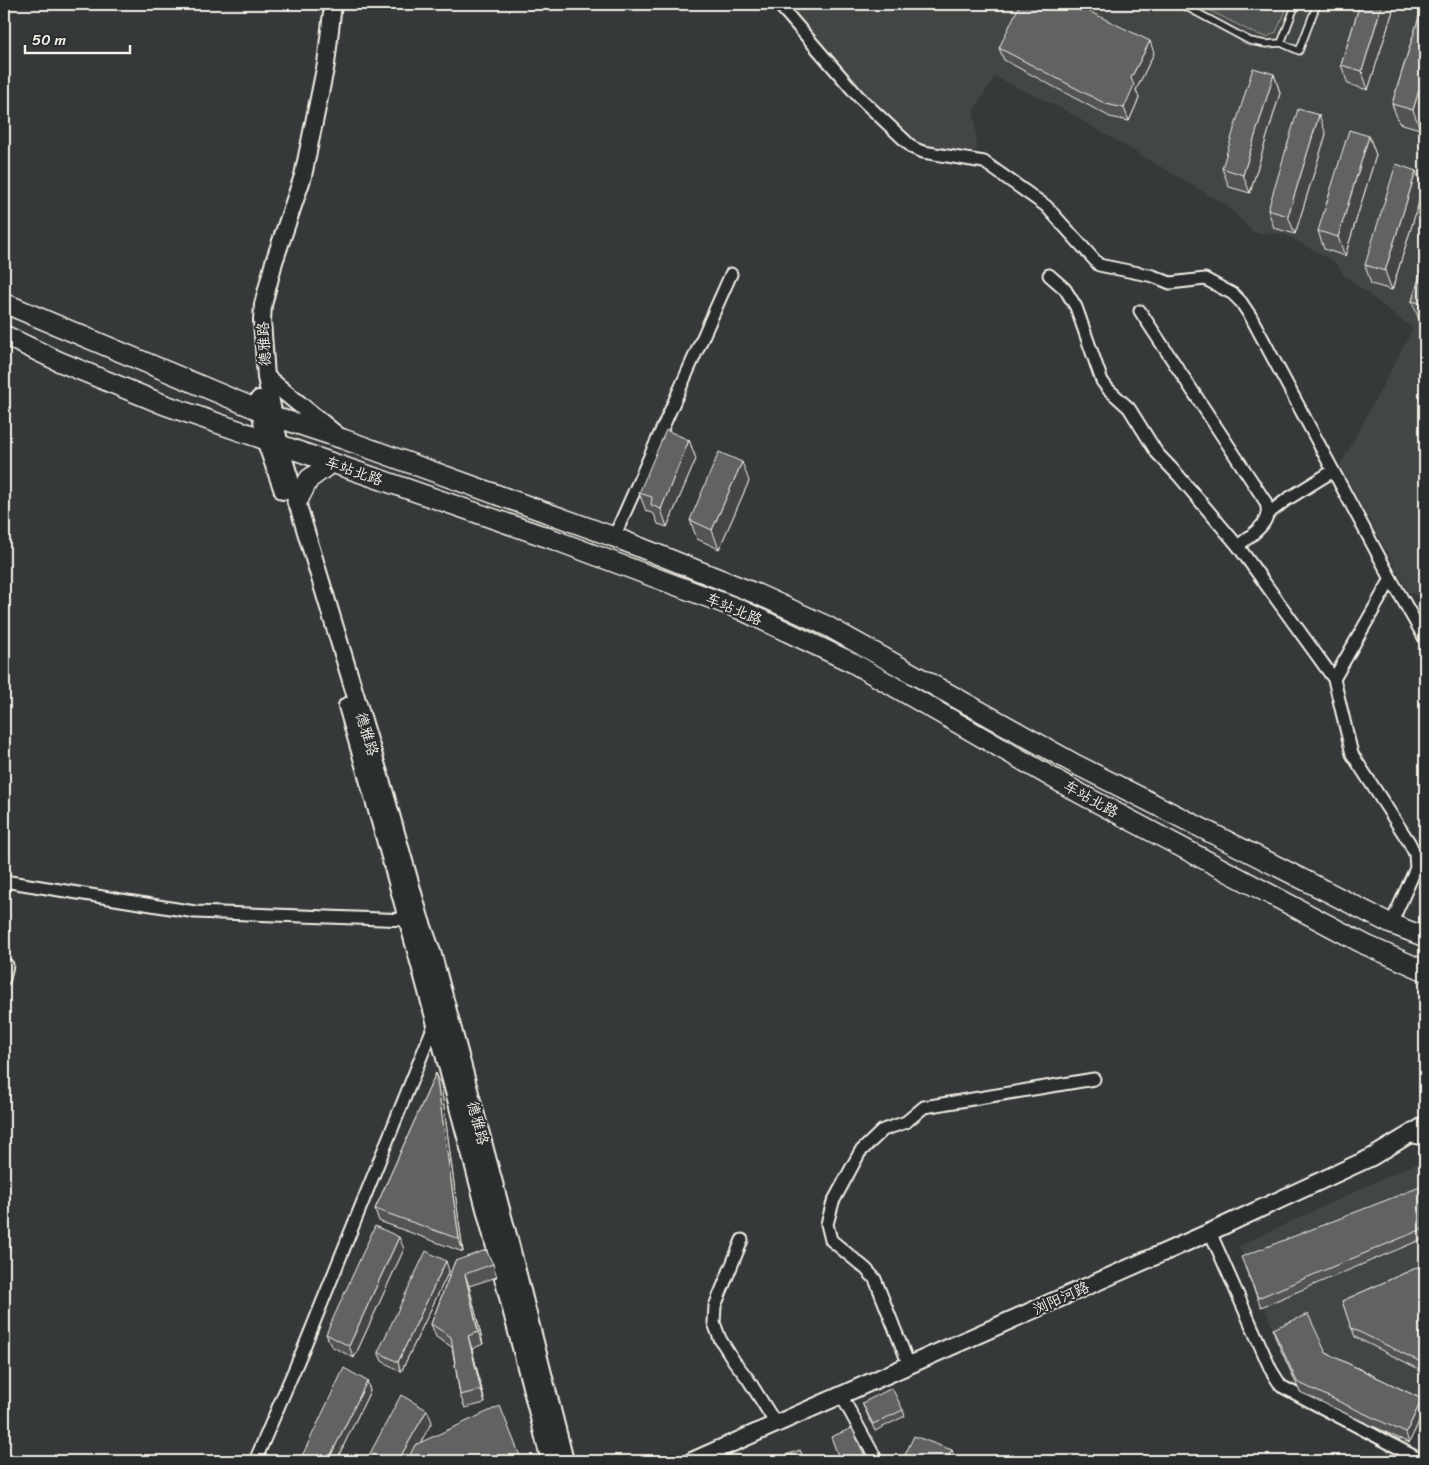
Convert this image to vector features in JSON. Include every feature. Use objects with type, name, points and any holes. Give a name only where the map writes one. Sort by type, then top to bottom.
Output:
[{"type":"main road","name":"车站北路","points":[[4,303],[267,413],[614,537],[757,594],[827,626],[1076,764],[1392,924],[1425,937]]},
{"type":"main road","name":"车站北路","points":[[4,335],[58,361],[165,406],[552,539],[739,609],[853,663],[1079,793],[1366,945],[1425,971]]},
{"type":"main road","points":[[297,502],[310,479],[331,463]]},
{"type":"street","name":"德雅路","points":[[325,4],[318,61],[296,174],[267,260],[255,304],[256,366],[272,443],[436,1020],[550,1461]]},
{"type":"street","name":"德雅路","points":[[267,413],[262,320],[263,305],[269,279],[303,176],[326,64],[333,4]]},
{"type":"street","points":[[776,4],[782,8],[858,96],[913,148],[923,152],[984,162],[1046,206],[1100,266],[1153,276],[1170,283],[1205,279],[1233,294],[1251,317],[1425,639]]},
{"type":"street","points":[[614,537],[731,274]]},
{"type":"street","points":[[1049,275],[1065,289],[1076,307],[1102,381],[1129,408],[1157,453],[1238,546],[1334,680],[1352,754],[1409,842],[1414,854],[1416,868],[1392,924]]},
{"type":"street","points":[[1140,310],[1265,501],[1269,513]]},
{"type":"street","points":[[266,377],[343,439]]},
{"type":"street","name":"德雅路","points":[[272,443],[297,502],[380,773],[420,918],[433,955],[509,1239],[565,1461]]},
{"type":"street","points":[[1238,546],[1264,524],[1269,513],[1286,500],[1333,471]]},
{"type":"street","points":[[1334,680],[1391,579]]},
{"type":"street","points":[[4,881],[195,912],[408,920]]},
{"type":"street","points":[[4,979],[7,965]]},
{"type":"street","points":[[255,1461],[305,1345],[436,1020]]},
{"type":"street","points":[[909,1365],[875,1279],[831,1240],[827,1224],[833,1202],[860,1152],[883,1130],[906,1122],[924,1107],[1094,1079]]},
{"type":"street","name":"浏阳河路","points":[[692,1461],[1210,1232],[1372,1157],[1425,1125]]},
{"type":"street","points":[[1407,1136],[1425,1139]]},
{"type":"street","points":[[1210,1232],[1271,1370],[1281,1386],[1424,1461]]},
{"type":"street","points":[[742,1240],[715,1306],[714,1323],[720,1339],[776,1424]]},
{"type":"street","points":[[841,1395],[877,1461]]},
{"type":"lane","points":[[1181,4],[1250,41],[1266,44],[1280,43],[1299,50],[1317,4]]},
{"type":"lane","points":[[1280,43],[1296,4]]},
{"type":"shaded area","points":[[786,4],[1425,4],[1425,599],[1409,592],[1340,466],[1413,329],[1344,275],[1335,262],[1284,234],[1254,233],[1226,205],[1059,107],[995,77],[974,110],[977,151],[921,146],[889,118],[836,65]]},
{"type":"shaded area","points":[[1197,4],[1289,4],[1276,32],[1267,37],[1254,33]]},
{"type":"shaded area","points":[[1425,1159],[1425,1438],[1290,1370],[1239,1246]]},
{"type":"building","points":[[1020,4],[1074,4],[1150,41],[1131,78],[1134,85],[1124,108],[1106,104],[999,48]]},
{"type":"building","points":[[1360,4],[1382,4],[1362,71],[1341,65]]},
{"type":"building","points":[[1423,4],[1425,4],[1425,70],[1413,110],[1392,104]]},
{"type":"building","points":[[1253,68],[1274,74],[1243,175],[1222,168]]},
{"type":"building","points":[[1298,109],[1319,115],[1288,216],[1268,210]]},
{"type":"building","points":[[1349,130],[1369,136],[1338,237],[1318,231]]},
{"type":"building","points":[[1396,164],[1416,171],[1385,271],[1365,265]]},
{"type":"building","points":[[1425,259],[1425,305],[1412,301]]},
{"type":"building","points":[[666,430],[689,440],[661,509],[651,505],[652,497],[639,493]]},
{"type":"building","points":[[719,452],[742,462],[712,530],[690,520]]},
{"type":"building","points":[[436,1073],[459,1239],[375,1209]]},
{"type":"building","points":[[1425,1185],[1425,1228],[1258,1298],[1241,1257]]},
{"type":"building","points":[[375,1226],[399,1237],[349,1346],[326,1334]]},
{"type":"building","points":[[486,1250],[493,1264],[465,1274],[478,1332],[468,1336],[481,1390],[460,1395],[451,1337],[431,1324],[455,1261]]},
{"type":"building","points":[[426,1251],[446,1261],[398,1362],[378,1352]]},
{"type":"building","points":[[1425,1264],[1425,1364],[1351,1328],[1342,1301]]},
{"type":"building","points":[[1308,1314],[1326,1353],[1422,1399],[1406,1433],[1297,1382],[1273,1329]]},
{"type":"building","points":[[344,1368],[367,1381],[328,1461],[312,1461],[302,1456]]},
{"type":"building","points":[[892,1388],[903,1410],[873,1424],[862,1403]]},
{"type":"building","points":[[401,1395],[427,1410],[398,1461],[366,1461]]},
{"type":"building","points":[[500,1406],[522,1461],[407,1461],[415,1445]]},
{"type":"building","points":[[852,1428],[867,1461],[840,1461],[831,1437]]},
{"type":"building","points":[[914,1436],[952,1450],[946,1461],[902,1461]]},
{"type":"building","points":[[800,1450],[805,1461],[769,1461]]}]
